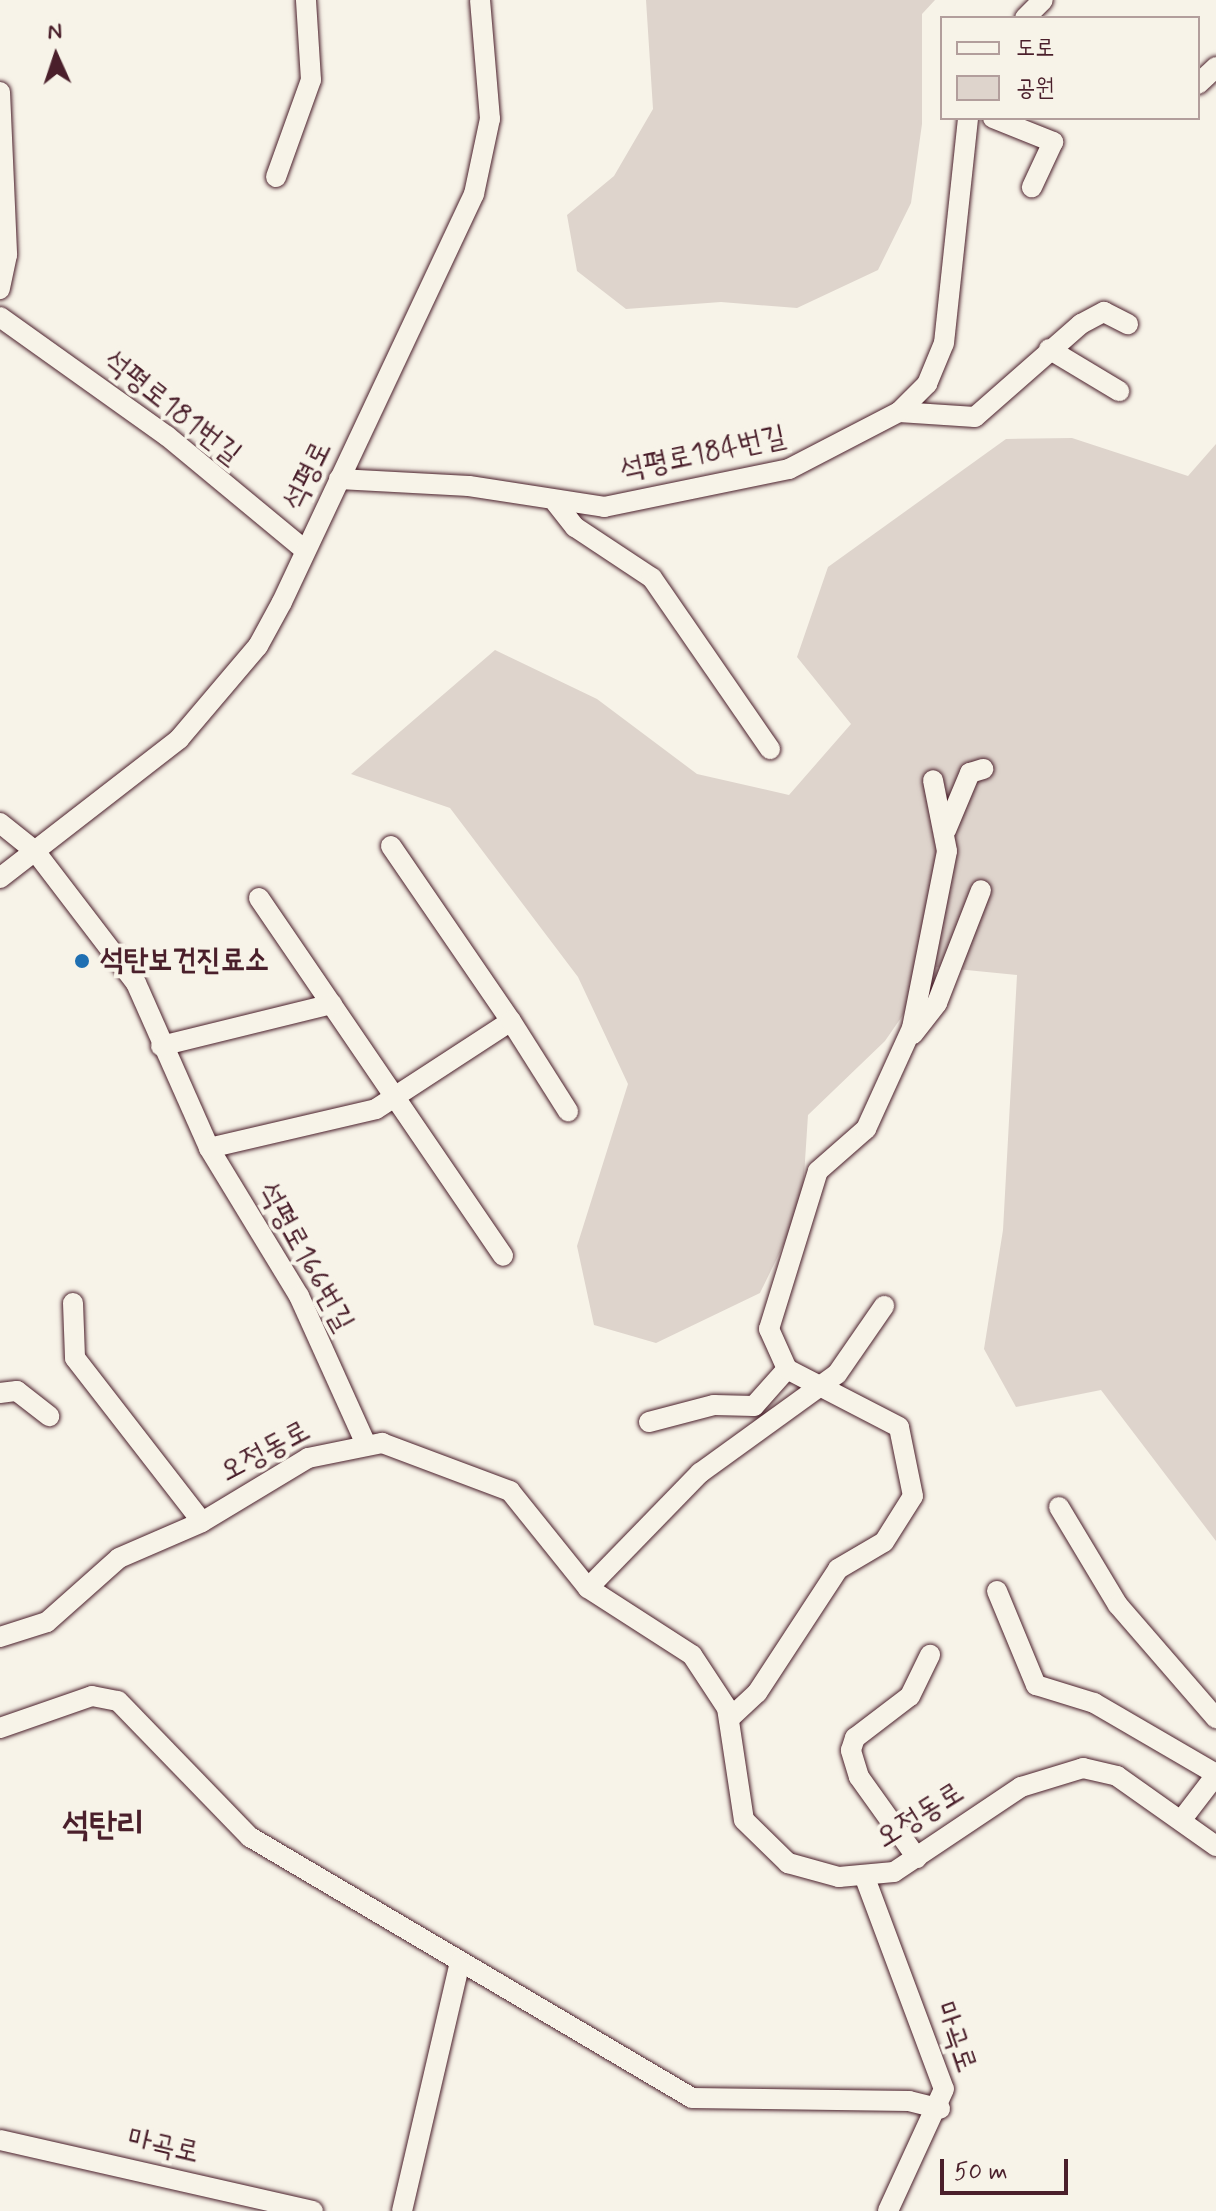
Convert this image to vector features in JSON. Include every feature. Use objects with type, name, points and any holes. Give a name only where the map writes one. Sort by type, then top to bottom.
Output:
[{"type":"street","points":[[276,177],[311,80],[306,0]]},
{"type":"street","name":"석평로","points":[[0,878],[110,798],[219,695],[258,646],[414,334],[477,182],[490,119],[480,0]]},
{"type":"street","points":[[1027,16],[1043,0]]},
{"type":"street","points":[[1200,82],[1216,67]]},
{"type":"street","points":[[0,92],[4,252],[0,289]]},
{"type":"street","name":"석평로184번길","points":[[339,479],[469,486],[556,503],[604,507],[763,477],[816,458],[899,412],[927,384],[944,343],[968,120]]},
{"type":"street","points":[[998,120],[1053,142],[1032,187]]},
{"type":"street","points":[[899,412],[975,417],[1001,401],[1049,349],[1104,312],[1128,324]]},
{"type":"street","name":"석평로181번길","points":[[0,317],[167,436],[305,550]]},
{"type":"street","points":[[1049,349],[1119,391]]},
{"type":"street","points":[[556,503],[575,527],[652,578],[770,749]]},
{"type":"street","points":[[946,830],[970,773],[983,769]]},
{"type":"street","points":[[730,1718],[757,1693],[838,1569],[894,1531],[909,1510],[909,1475],[899,1427],[787,1369],[769,1329],[811,1189],[828,1160],[866,1129],[908,1040],[941,906],[946,830],[933,780]]},
{"type":"street","name":"석평로166번길","points":[[0,823],[35,851],[136,983],[161,1046],[209,1148],[299,1296],[365,1442]]},
{"type":"street","points":[[391,846],[511,1021],[568,1111]]},
{"type":"street","points":[[908,1040],[937,1003],[981,890]]},
{"type":"street","points":[[259,898],[503,1256]]},
{"type":"street","points":[[161,1046],[332,1004]]},
{"type":"street","name":"석평로166번길","points":[[209,1148],[376,1109],[511,1021]]},
{"type":"street","points":[[73,1303],[75,1358],[202,1522]]},
{"type":"street","points":[[588,1588],[700,1473],[821,1387],[884,1306]]},
{"type":"street","points":[[649,1422],[714,1405],[754,1406],[787,1369]]},
{"type":"street","points":[[0,1393],[17,1391],[49,1416]]},
{"type":"street","name":"오정동로","points":[[0,1637],[47,1622],[119,1558],[202,1522],[308,1458],[365,1442],[510,1491],[588,1588],[692,1655],[730,1718],[733,1779],[752,1834],[812,1873],[865,1878],[917,1858],[1021,1787],[1083,1768],[1117,1776],[1183,1818],[1216,1846]]},
{"type":"street","points":[[1059,1507],[1118,1605],[1216,1718]]},
{"type":"street","points":[[997,1591],[1036,1685],[1094,1703],[1216,1774],[1183,1818]]},
{"type":"street","points":[[917,1858],[859,1777],[851,1750],[855,1738],[910,1696],[930,1655]]},
{"type":"street","points":[[0,1728],[92,1696],[118,1701],[250,1837],[692,2098],[909,2101],[940,2109]]},
{"type":"street","name":"마곡로","points":[[865,1878],[941,2074],[940,2109],[888,2211]]},
{"type":"street","points":[[402,2211],[460,1962]]},
{"type":"street","name":"마곡로","points":[[0,2140],[313,2211]]},
{"type":"green space","points":[[646,0],[935,0],[922,14],[922,124],[911,203],[878,270],[797,308],[721,302],[626,309],[577,271],[567,215],[614,176],[653,109]]},
{"type":"green space","points":[[1072,438],[1188,476],[1216,444],[1216,1541],[1101,1390],[1016,1407],[984,1349],[1003,1230],[1017,975],[936,967],[885,1041],[808,1115],[802,1207],[760,1293],[656,1343],[594,1325],[577,1246],[628,1084],[578,977],[450,808],[351,774],[495,650],[597,699],[697,774],[789,795],[851,724],[797,657],[828,567],[1006,439]]},
{"type":"place","name":"석탄보건진료소","points":[[82,961]]},
{"type":"district","name":"석탄리","points":[[103,1826]]}]
